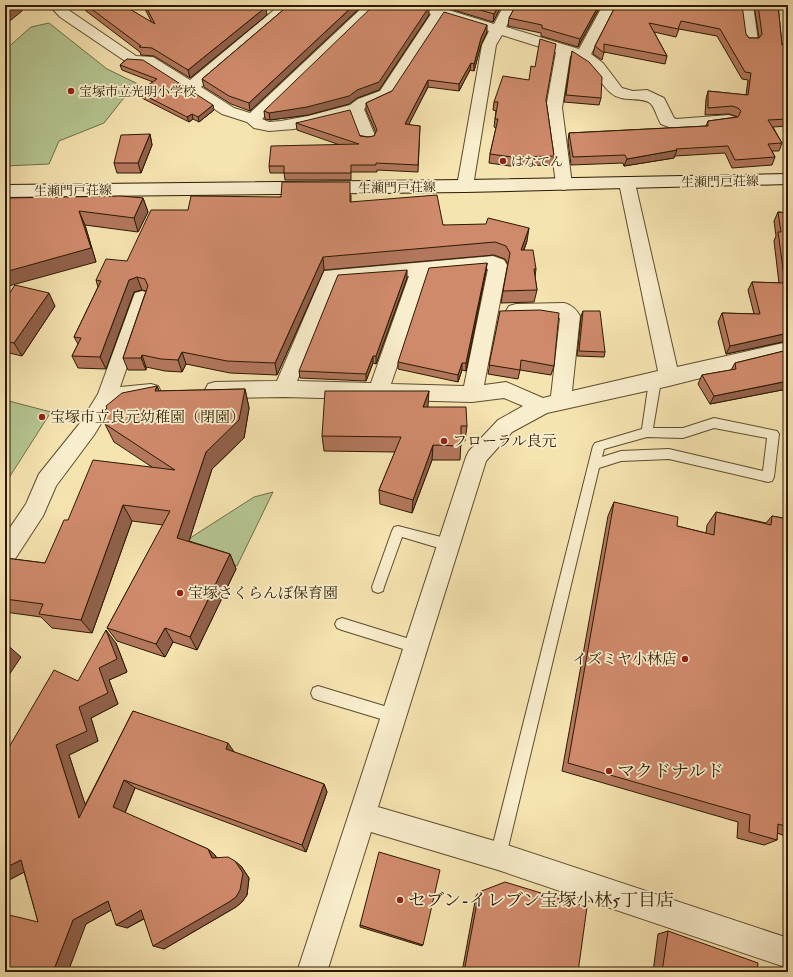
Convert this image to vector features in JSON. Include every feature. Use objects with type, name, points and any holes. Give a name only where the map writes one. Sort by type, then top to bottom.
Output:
[{"type":"street","points":[[59,5],[65,14],[133,60],[148,60],[228,112],[253,119],[259,125],[273,126],[293,124],[356,108],[364,102],[386,94],[439,12]]},
{"type":"street","points":[[253,119],[374,5]]},
{"type":"street","points":[[417,5],[583,55],[598,66],[617,91],[632,96],[647,95],[658,100],[667,121],[674,124],[729,120]]},
{"type":"street","points":[[465,186],[489,45],[511,5]]},
{"type":"street","points":[[583,55],[610,5]]},
{"type":"street","points":[[746,5],[750,41]]},
{"type":"street","points":[[265,8],[284,9]]},
{"type":"street","points":[[191,87],[284,9]]},
{"type":"street","points":[[564,50],[554,108],[564,184]]},
{"type":"street","points":[[356,108],[368,138]]},
{"type":"street","name":"生瀬門戸荘線","points":[[5,191],[465,186],[788,179]]},
{"type":"street","points":[[627,183],[662,379]]},
{"type":"street","points":[[284,389],[331,276],[493,262],[498,265],[472,394]]},
{"type":"street","points":[[378,391],[420,268]]},
{"type":"street","points":[[5,555],[35,509],[47,481],[87,429],[107,396],[142,298]]},
{"type":"street","points":[[489,312],[564,310],[570,316],[552,404]]},
{"type":"street","points":[[312,972],[477,458],[505,426],[552,404],[788,349]]},
{"type":"street","points":[[197,391],[284,389],[472,394],[506,390],[552,404]]},
{"type":"street","points":[[107,396],[174,391]]},
{"type":"street","points":[[362,816],[498,856],[788,953]]},
{"type":"lane","points":[[647,432],[662,379]]},
{"type":"lane","points":[[498,856],[594,465],[599,446],[647,432],[683,433],[714,423],[773,434],[768,477],[669,454],[621,456],[594,465]]},
{"type":"lane","points":[[378,587],[398,531],[449,545]]},
{"type":"lane","points":[[342,624],[416,648]]},
{"type":"lane","points":[[318,693],[394,716]]},
{"type":"green space","name":"宝塚市立光明小学校","points":[[49,23],[107,69],[140,85],[123,99],[104,123],[59,141],[49,164],[5,166],[5,50],[31,27]]},
{"type":"green space","points":[[5,400],[51,412],[5,484]]},
{"type":"green space","points":[[273,492],[237,566],[176,547],[254,497]]},
{"type":"building","points":[[86,5],[123,5],[155,24],[145,5],[261,5],[266,7],[188,70],[152,48],[139,47],[141,46]]},
{"type":"building","points":[[289,5],[354,5],[249,103],[229,96],[202,79]]},
{"type":"building","points":[[374,5],[422,5],[429,7],[379,82],[357,90],[349,96],[307,107],[269,113],[264,111]]},
{"type":"building","points":[[463,5],[499,5],[494,14]]},
{"type":"building","points":[[516,5],[599,5],[580,39],[542,28],[542,25],[509,18]]},
{"type":"building","points":[[616,5],[742,5],[746,34],[749,38],[759,38],[762,34],[758,5],[778,5],[782,45],[788,44],[788,119],[768,120],[782,143],[768,144],[775,157],[735,160],[728,146],[676,149],[677,150],[627,159],[625,155],[573,157],[569,133],[708,126],[708,121],[738,117],[741,111],[732,106],[708,108],[708,91],[748,95],[751,73],[745,72],[720,29],[681,21],[678,29],[649,23],[667,56],[604,44],[604,53],[595,46]]},
{"type":"building","points":[[444,12],[487,25],[481,38],[474,64],[471,63],[459,84],[428,80],[405,124],[420,126],[418,165],[376,163],[376,165],[351,165],[351,173],[284,173],[284,166],[269,166],[271,146],[359,144],[296,123],[350,110],[360,136],[374,136],[377,130],[366,103],[392,91]]},
{"type":"building","points":[[540,39],[556,44],[546,100],[554,156],[512,157],[490,154],[498,119],[495,119],[498,102],[494,102],[503,76],[529,80],[531,66],[535,67]]},
{"type":"building","points":[[572,51],[589,62],[602,77],[601,98],[566,95]]},
{"type":"building","points":[[127,59],[143,60],[213,105],[198,117],[192,114],[187,117],[138,92],[157,79],[120,65]]},
{"type":"building","points":[[150,134],[138,163],[114,163],[121,135]]},
{"type":"building","points":[[282,182],[350,182],[350,202],[437,195],[443,225],[486,224],[488,218],[529,228],[521,250],[533,250],[537,290],[503,291],[510,253],[506,246],[495,242],[323,257],[275,363],[227,361],[182,352],[178,360],[161,359],[142,355],[141,358],[123,358],[148,286],[145,279],[137,277],[129,280],[100,357],[72,356],[81,338],[74,337],[101,281],[96,280],[106,259],[127,261],[151,210],[188,210],[191,196],[281,197]]},
{"type":"building","points":[[121,196],[143,198],[134,218],[79,211],[91,248],[5,272],[5,198]]},
{"type":"building","points":[[778,212],[788,213],[788,302],[784,302],[788,318],[788,333],[730,346],[722,313],[760,314],[752,282],[785,283],[778,232],[781,232]]},
{"type":"building","points":[[487,263],[466,363],[462,363],[458,375],[398,362],[429,268]]},
{"type":"building","points":[[407,270],[376,356],[373,356],[366,374],[299,371],[338,275]]},
{"type":"building","points":[[15,285],[49,293],[14,343],[5,341],[5,300]]},
{"type":"building","points":[[540,310],[559,313],[554,366],[521,360],[520,370],[489,365],[500,311]]},
{"type":"building","points":[[583,311],[600,311],[605,352],[579,351]]},
{"type":"building","points":[[788,350],[788,381],[714,396],[702,375],[736,369],[735,363]]},
{"type":"building","points":[[157,386],[155,391],[245,389],[239,420],[206,452],[177,538],[230,554],[190,637],[165,628],[156,644],[107,628],[170,511],[123,505],[81,620],[39,614],[43,604],[5,599],[5,558],[45,563],[64,520],[68,520],[93,460],[175,470],[105,424],[104,411],[107,408],[106,406],[122,393]]},
{"type":"building","points":[[325,391],[429,391],[423,407],[466,407],[467,426],[461,426],[461,446],[433,445],[413,500],[379,490],[401,437],[322,436]]},
{"type":"building","name":"イズミヤ小林店","points":[[614,502],[678,517],[677,526],[714,535],[716,512],[771,525],[772,516],[788,519],[788,827],[778,824],[777,840],[749,832],[750,815],[568,763]]},
{"type":"building","points":[[106,630],[117,659],[99,668],[108,693],[79,707],[87,731],[56,745],[79,818],[133,711],[228,743],[226,749],[324,784],[302,845],[124,780],[113,807],[208,849],[212,858],[228,857],[235,861],[243,873],[240,890],[236,897],[153,946],[141,910],[116,925],[108,901],[73,920],[53,972],[5,972],[5,914],[38,922],[21,860],[5,868],[5,754],[54,670],[78,681]]},
{"type":"building","name":"セブン-イレブン宝塚小林5丁目店","points":[[379,852],[440,870],[423,945],[360,925]]},
{"type":"building","points":[[505,882],[587,907],[578,972],[464,972],[479,892]]},
{"type":"building","points":[[668,931],[758,963],[757,971],[761,972],[662,972]]},
{"type":"place","name":"宝塚市立光明小学校","points":[[71,91]]},
{"type":"place","name":"はなてん","points":[[503,161]]},
{"type":"place","name":"宝塚市立良元幼稚園（閉園）","points":[[42,417]]},
{"type":"place","name":"フローラル良元","points":[[444,441]]},
{"type":"place","name":"宝塚さくらんぼ保育園","points":[[180,593]]},
{"type":"place","name":"イズミヤ小林店","points":[[685,659]]},
{"type":"place","name":"マクドナルド","points":[[609,771]]},
{"type":"place","name":"セブン-イレブン宝塚小林5丁目店","points":[[400,900]]}]
